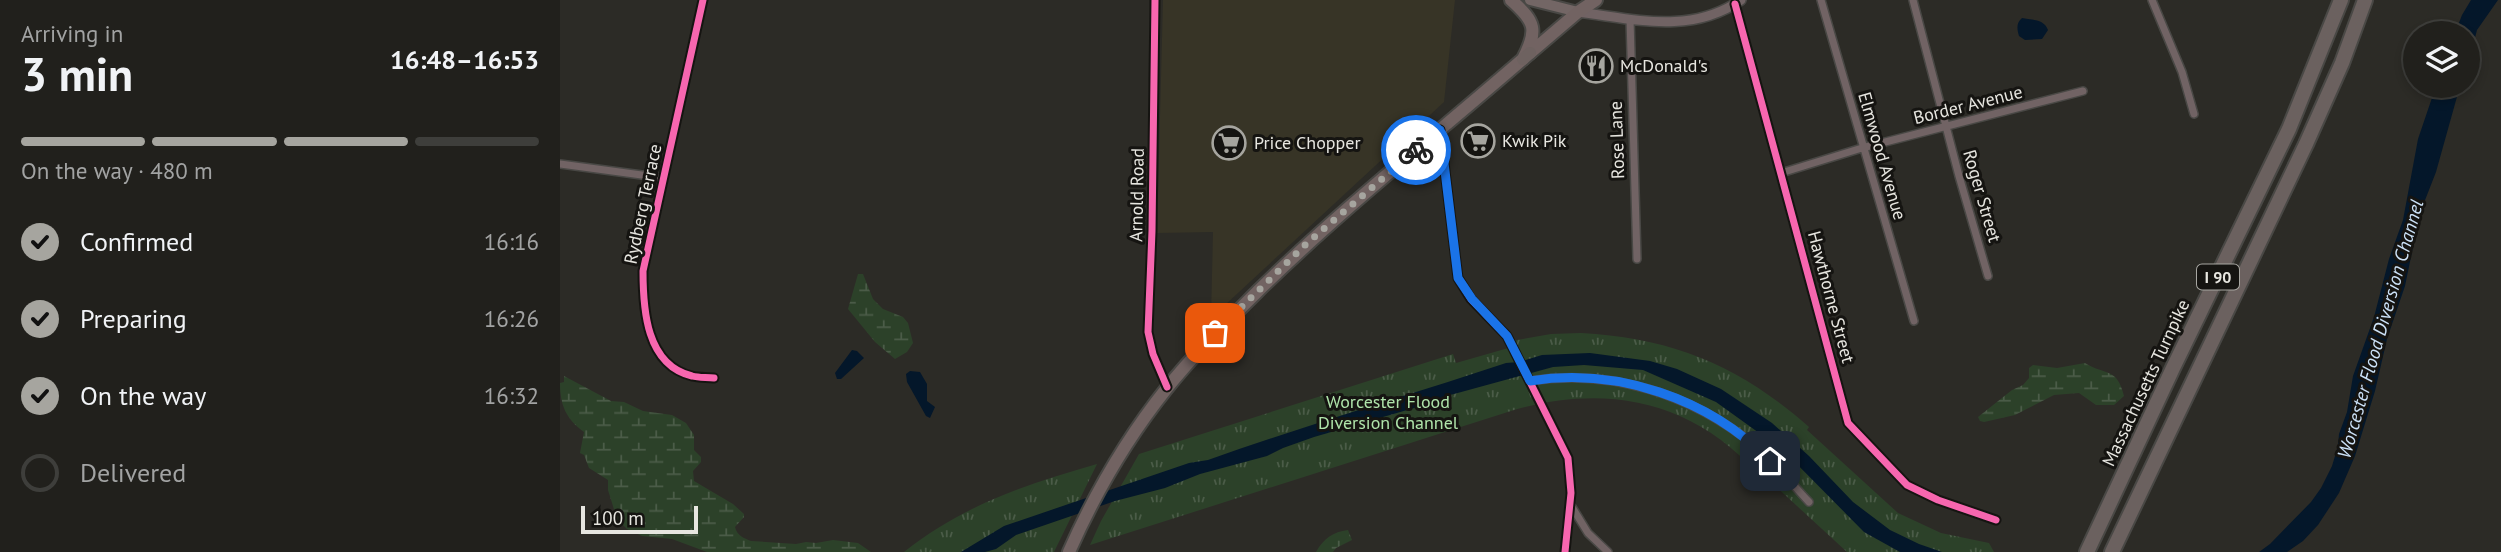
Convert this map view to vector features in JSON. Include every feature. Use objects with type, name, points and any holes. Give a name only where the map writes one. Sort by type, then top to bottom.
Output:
[{"type":"highway","name":"Massachusetts Turnpike","points":[[2087,552],[2289,129],[2341,0]]},
{"type":"highway","name":"I 90","points":[[2112,552],[2301,156],[2342,62],[2365,0]]},
{"type":"highway","points":[[2342,62],[2373,0]]},
{"type":"main road","points":[[1511,0],[1532,22],[1534,31],[1527,56]]},
{"type":"main road","points":[[1530,0],[1578,12]]},
{"type":"main road","points":[[1578,12],[1587,0]]},
{"type":"main road","points":[[1069,552],[1102,483],[1144,418],[1167,387],[1215,333],[1323,229],[1578,12],[1596,0]]},
{"type":"street","name":"Rydberg Terrace","points":[[703,0],[643,271],[643,306],[649,334],[661,353],[676,369],[693,376],[714,378]]},
{"type":"street","name":"Arnold Road","points":[[1155,0],[1148,332],[1153,354],[1167,387]]},
{"type":"street","name":"Elmwood Avenue","points":[[1821,0],[1914,321]]},
{"type":"street","name":"Roger Street","points":[[1913,0],[1988,276]]},
{"type":"street","points":[[2152,0],[2182,72],[2194,114]]},
{"type":"street","points":[[1578,12],[1630,19],[1691,21],[1716,15],[1738,2]]},
{"type":"street","name":"Hawthorne Street","points":[[1738,2],[1844,412],[1850,426],[1907,485],[1933,498],[1996,520]]},
{"type":"street","name":"Rose Lane","points":[[1630,19],[1637,259]]},
{"type":"street","name":"Border Avenue","points":[[1781,173],[1862,148],[2083,91]]},
{"type":"street","points":[[1440,130],[1458,278],[1472,299],[1507,336],[1568,458],[1570,504],[1565,552]]},
{"type":"street","points":[[560,164],[664,177]]},
{"type":"street","points":[[1529,379],[1597,378],[1654,389],[1714,416],[1755,446],[1809,502]]},
{"type":"street","points":[[1570,504],[1588,533],[1608,552]]},
{"type":"shaded area","points":[[1163,0],[1455,0],[1444,102],[1211,318],[1213,232],[1157,233]]},
{"type":"green space","points":[[858,274],[863,274],[873,299],[883,309],[903,317],[908,323],[913,343],[907,352],[895,359],[875,342],[848,309]]},
{"type":"green space","name":"Worcester Flood Diversion Channel","points":[[1581,333],[1646,341],[1704,359],[1731,372],[1757,387],[1809,427],[1807,430],[1898,513],[1941,533],[1989,543],[1994,552],[1847,552],[1759,471],[1757,473],[1731,448],[1704,429],[1675,414],[1645,404],[1614,399],[1548,402],[1514,410],[1090,545],[1139,454],[1453,354],[1456,363],[1512,347],[1511,341],[1551,334]]},
{"type":"green space","points":[[2085,363],[2114,376],[2124,396],[2114,405],[2096,405],[2079,393],[2054,395],[2015,415],[1980,421],[1978,417],[2012,390],[2023,385],[2029,378],[2029,368],[2033,365],[2057,368]]},
{"type":"green space","points":[[564,376],[611,401],[624,402],[643,411],[672,415],[686,423],[694,435],[694,450],[701,457],[701,462],[693,471],[694,481],[733,504],[744,514],[735,527],[743,538],[796,544],[833,540],[858,543],[871,552],[707,552],[672,539],[642,536],[627,529],[617,519],[608,490],[608,480],[589,468],[584,455],[580,453],[584,432],[568,417],[563,405],[560,383],[564,382]]},
{"type":"green space","points":[[1097,464],[1054,552],[904,552],[950,521],[996,498]]},
{"type":"green space","points":[[1348,530],[1352,540],[1333,552],[1316,552],[1329,536]]},
{"type":"water","points":[[2471,0],[2498,0],[2480,26],[2480,21],[2460,21]]},
{"type":"water","points":[[2022,18],[2046,26],[2048,30],[2042,39],[2025,40],[2019,36],[2018,26]]},
{"type":"water","points":[[2432,98],[2457,98],[2436,172],[2420,213],[2405,286],[2387,339],[2375,391],[2355,456],[2339,493],[2318,525],[2303,541],[2287,552],[2259,552],[2311,502],[2332,466],[2347,412],[2353,376],[2403,220],[2418,139]]},
{"type":"water","points":[[852,350],[864,358],[841,379],[837,379],[835,373]]},
{"type":"water","points":[[1590,353],[1650,361],[1677,369],[1721,389],[1772,423],[1809,456],[1853,502],[1890,530],[1942,552],[1900,552],[1864,532],[1784,451],[1716,402],[1643,370],[1584,365],[1553,367],[1443,397],[1314,437],[1267,456],[1115,501],[1016,535],[996,549],[961,552],[1004,526],[1189,463],[1208,460],[1506,363],[1542,355]]},
{"type":"water","points":[[910,371],[920,372],[927,384],[927,401],[935,407],[930,418],[926,416],[907,382],[906,374]]},
{"type":"cycle path","points":[[703,0],[643,271],[643,286],[650,334],[665,360],[677,370],[692,376],[714,378]]},
{"type":"cycle path","points":[[1155,0],[1148,332],[1153,354],[1167,387]]},
{"type":"cycle path","points":[[1735,4],[1848,423],[1907,485],[1938,500],[1996,520]]},
{"type":"cycle path","points":[[1440,130],[1458,278],[1471,299],[1507,336],[1568,458],[1571,493],[1565,552]]},
{"type":"way so far","points":[[1215,333],[1306,244],[1416,150]]},
{"type":"place","name":"McDonald's","points":[[1596,66]]},
{"type":"place","name":"Kwik Pik","points":[[1478,141]]},
{"type":"place","name":"Price Chopper","points":[[1229,143]]},
{"type":"route","points":[[1416,150],[1440,130],[1458,278],[1472,299],[1507,336],[1530,381],[1556,377],[1597,378],[1654,389],[1714,416],[1755,446],[1770,461]]}]
